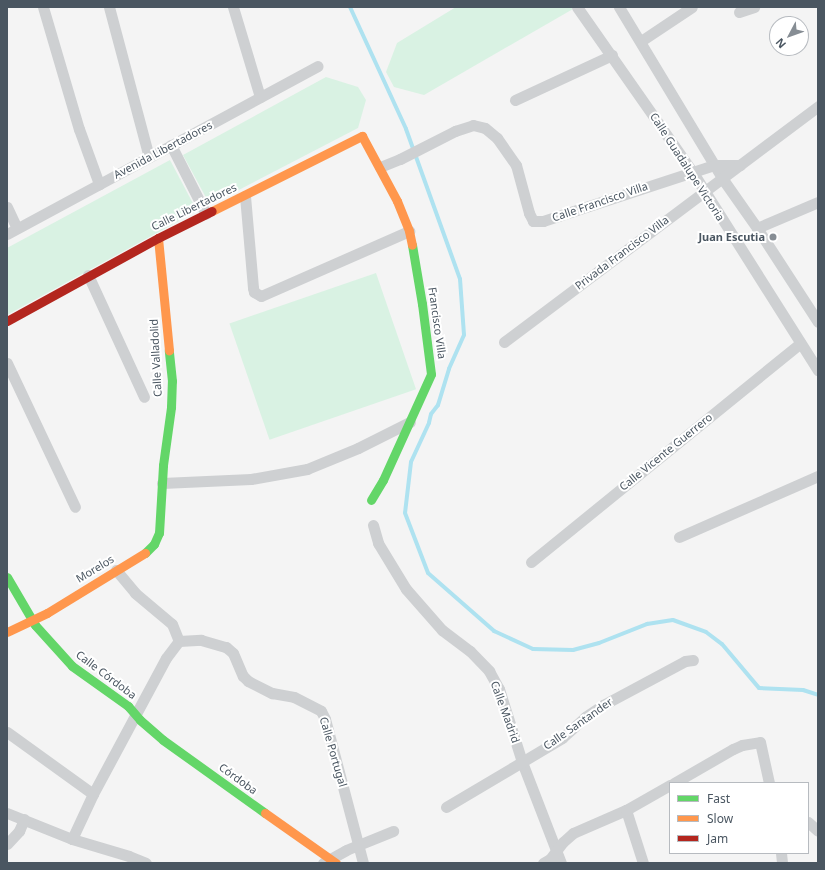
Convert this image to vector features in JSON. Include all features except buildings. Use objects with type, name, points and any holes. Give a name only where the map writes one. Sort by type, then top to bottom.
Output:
[{"type":"street","points":[[43,7],[79,129],[99,184]]},
{"type":"street","points":[[109,7],[149,157]]},
{"type":"street","points":[[233,7],[260,97]]},
{"type":"street","name":"Calle Guadalupe Victoria","points":[[577,7],[692,171],[818,370]]},
{"type":"street","points":[[619,7],[641,41],[722,178],[757,228],[818,322]]},
{"type":"street","points":[[641,41],[692,7]]},
{"type":"street","points":[[739,12],[754,7]]},
{"type":"street","points":[[515,100],[612,55]]},
{"type":"street","name":"Avenida Libertadores","points":[[7,234],[149,157],[173,149],[260,97],[318,66]]},
{"type":"street","points":[[740,165],[818,106]]},
{"type":"street","name":"Calle Francisco Villa","points":[[380,167],[400,159],[455,131],[473,125],[485,128],[497,138],[516,165],[529,213],[533,221],[543,221],[692,171],[714,165],[740,165]]},
{"type":"street","name":"Calle Libertadores","points":[[7,321],[88,275],[158,238],[245,196],[362,136],[380,167]]},
{"type":"street","points":[[173,149],[206,214]]},
{"type":"street","name":"Privada Francisco Villa","points":[[504,342],[740,165]]},
{"type":"street","name":"Francisco Villa","points":[[371,500],[383,480],[431,374],[422,304],[409,231],[397,201],[380,167]]},
{"type":"street","points":[[245,196],[253,288],[257,295],[264,296],[409,231]]},
{"type":"street","points":[[757,228],[818,202]]},
{"type":"street","points":[[7,207],[17,228]]},
{"type":"street","name":"Calle Valladolid","points":[[158,238],[172,381],[160,501]]},
{"type":"street","points":[[88,275],[144,397]]},
{"type":"street","name":"Calle Vicente Guerrero","points":[[531,562],[800,343]]},
{"type":"street","points":[[7,364],[75,507]]},
{"type":"street","points":[[162,483],[251,479],[307,469],[358,448],[410,422]]},
{"type":"street","points":[[679,538],[818,476]]},
{"type":"street","name":"Morelos","points":[[7,632],[33,620],[142,556],[154,544],[159,533],[160,501]]},
{"type":"street","name":"Calle Madrid","points":[[373,525],[378,543],[406,589],[442,630],[470,651],[489,671],[499,689],[522,762],[561,863]]},
{"type":"street","points":[[72,839],[93,794],[166,658],[179,641],[172,624],[135,593],[116,570]]},
{"type":"street","name":"Calle Córdoba","points":[[7,577],[33,620],[46,638],[72,666],[128,706],[136,715]]},
{"type":"street","name":"Calle Portugal","points":[[179,641],[201,640],[226,648],[233,653],[243,676],[248,681],[272,693],[294,697],[321,711],[325,719],[363,863]]},
{"type":"street","name":"Calle Santander","points":[[446,807],[562,738],[585,717],[603,705],[685,661],[693,660]]},
{"type":"street","name":"Córdoba","points":[[136,715],[163,740],[329,862]]},
{"type":"street","points":[[7,732],[93,794]]},
{"type":"street","points":[[676,782],[733,749],[742,745],[760,742],[769,782]]},
{"type":"street","points":[[543,863],[550,859],[573,833],[626,810],[669,786]]},
{"type":"street","points":[[626,810],[643,863]]},
{"type":"street","points":[[7,813],[72,839],[129,856],[146,863]]},
{"type":"street","points":[[7,844],[18,831],[24,819]]},
{"type":"street","points":[[809,823],[818,831]]},
{"type":"street","points":[[329,862],[359,844],[393,831]]},
{"type":"green space","points":[[456,7],[572,7],[573,9],[424,95],[394,87],[386,72],[397,43]]},
{"type":"green space","points":[[326,77],[358,87],[366,100],[358,128],[210,205],[183,155]]},
{"type":"green space","points":[[170,160],[197,211],[7,315],[7,248]]},
{"type":"green space","points":[[376,273],[416,389],[269,440],[229,323]]},
{"type":"waterway","points":[[350,7],[406,129],[460,279],[464,335],[449,369],[438,405],[431,414],[429,423],[411,462],[405,513],[428,573],[494,631],[533,649],[573,650],[599,643],[647,624],[673,620],[706,632],[722,644],[759,688],[803,690],[818,695]]},
{"type":"traffic: fast","points":[[371,500],[383,480],[431,374],[422,304],[412,245]]},
{"type":"traffic: fast","points":[[145,553],[154,544],[159,533],[163,465],[171,407],[172,381],[169,350]]},
{"type":"traffic: fast","points":[[7,577],[35,625],[72,666],[128,706],[140,720],[163,740],[265,813]]},
{"type":"traffic: slow","points":[[212,211],[362,136],[397,201],[409,231],[412,245]]},
{"type":"traffic: slow","points":[[158,238],[169,350]]},
{"type":"traffic: slow","points":[[7,632],[47,613],[145,553]]},
{"type":"traffic: slow","points":[[265,813],[336,863]]},
{"type":"traffic: jam","points":[[7,321],[158,238],[212,211]]},
{"type":"place","name":"Juan Escutia","points":[[773,237]]}]
